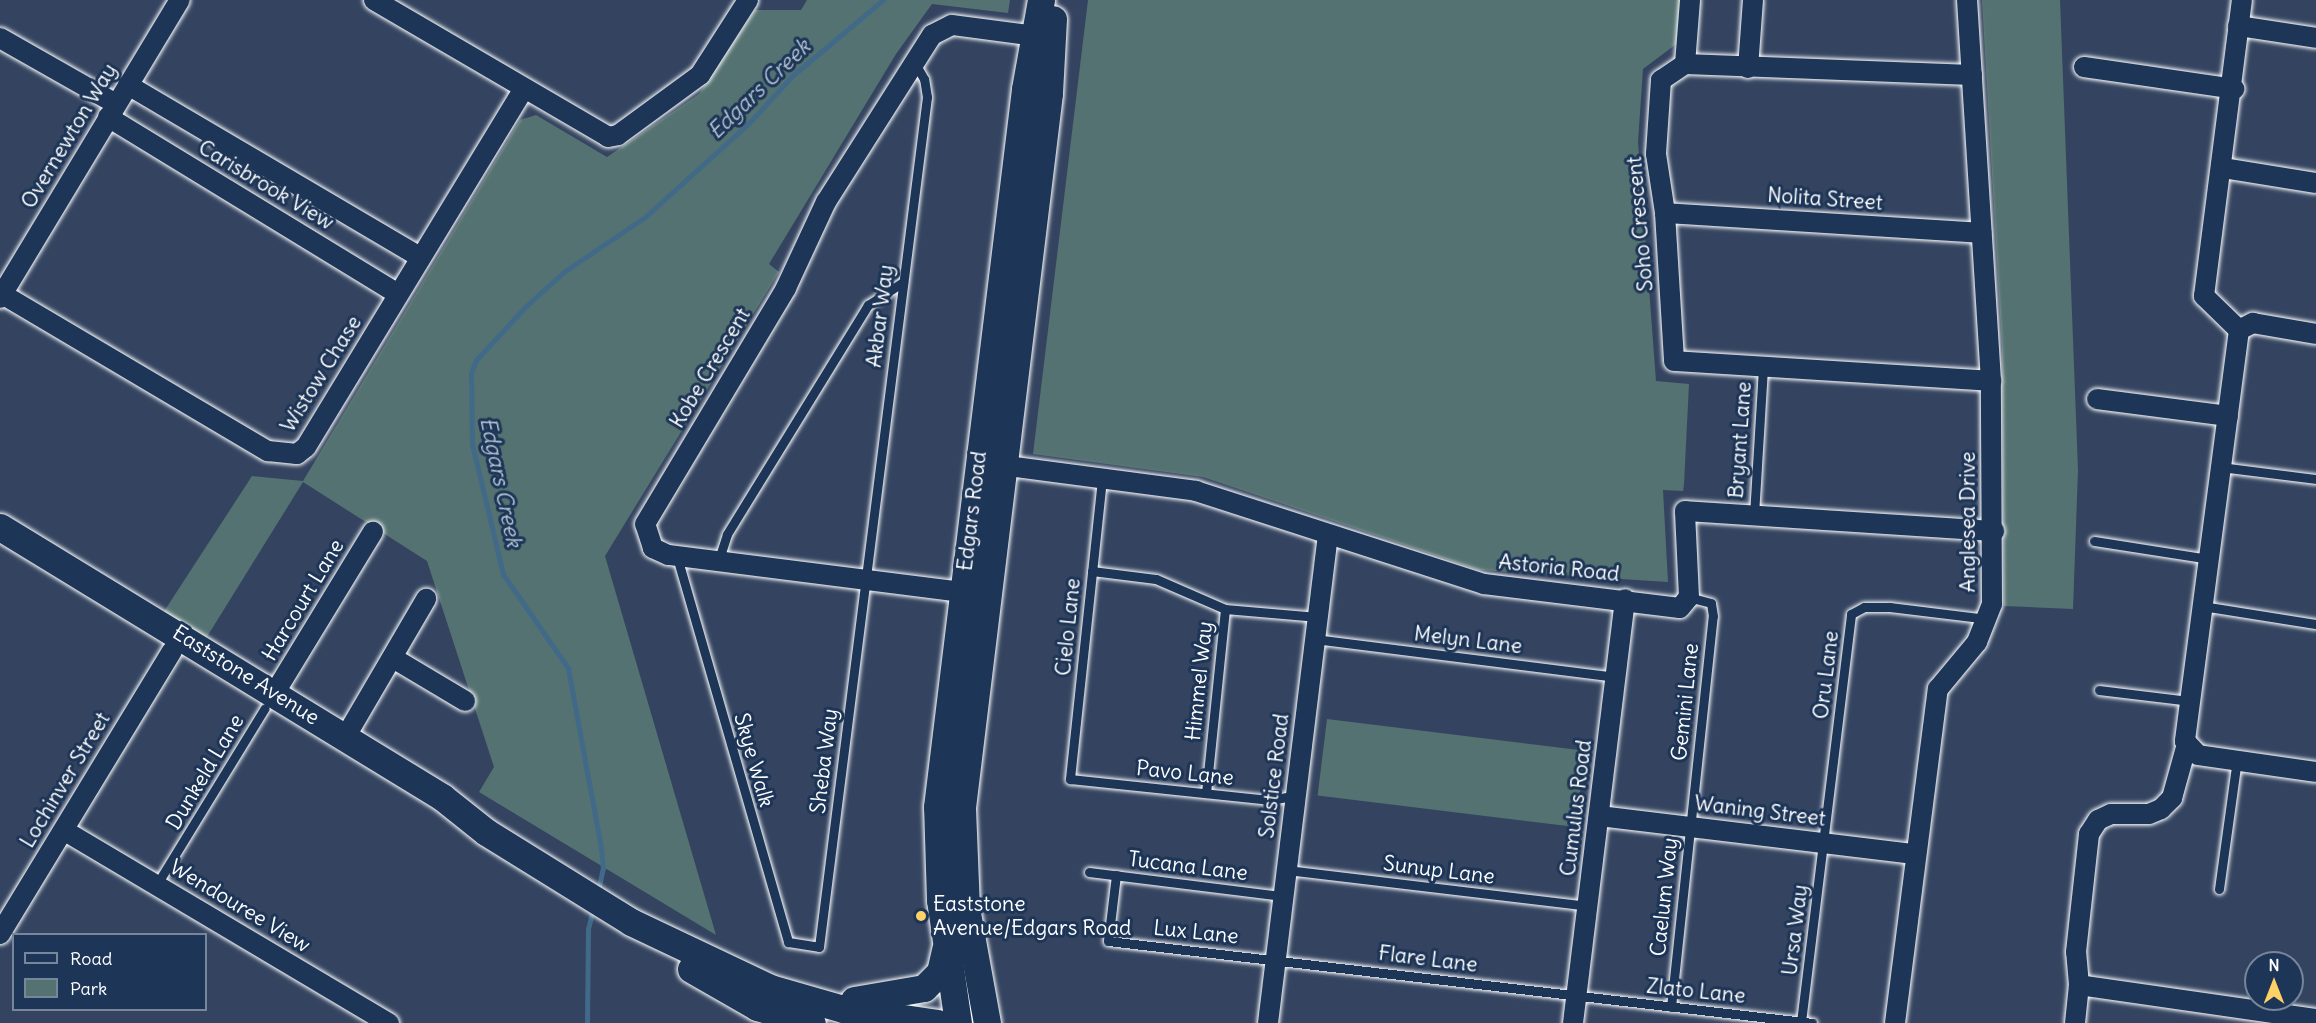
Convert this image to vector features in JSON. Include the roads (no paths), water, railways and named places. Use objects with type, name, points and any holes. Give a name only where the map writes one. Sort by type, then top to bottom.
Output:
[{"type":"main road","name":"Edgars Road","points":[[987,1023],[966,908],[962,807],[991,464],[1035,36],[1041,0]]},
{"type":"main road","name":"Edgars Road","points":[[958,1023],[946,944],[936,807],[962,592],[991,464],[1049,93],[1056,0]]},
{"type":"main road","name":"Eaststone Avenue","points":[[1,536],[269,701],[438,812],[486,832]]},
{"type":"main road","name":"Eaststone Avenue","points":[[269,701],[346,736],[442,796],[486,832],[551,874],[631,922],[743,978],[799,998],[938,1023]]},
{"type":"main road","name":"Eaststone Avenue","points":[[631,922],[731,995],[812,1023]]},
{"type":"main road","points":[[799,998],[850,1000],[924,988],[940,972],[946,944]]},
{"type":"street","name":"Overnewton Way","points":[[1,296],[180,0]]},
{"type":"street","points":[[374,0],[523,90],[613,137],[700,75],[748,0]]},
{"type":"street","points":[[1690,0],[1685,64],[1972,75]]},
{"type":"street","points":[[1748,68],[1753,0]]},
{"type":"street","name":"Anglesea Drive","points":[[1895,1023],[1938,689],[1977,642],[1989,620],[1994,531],[1991,381],[1967,0]]},
{"type":"street","points":[[2239,330],[2204,296],[2234,89],[2242,0]]},
{"type":"street","points":[[2238,26],[2316,38]]},
{"type":"street","name":"Kobe Crescent","points":[[962,592],[660,553],[648,541],[649,515],[786,288],[826,202],[913,60],[945,27],[1035,36]]},
{"type":"street","name":"Carisbrook View","points":[[0,38],[398,294]]},
{"type":"street","name":"Soho Crescent","points":[[1685,64],[1661,80],[1656,154],[1665,213],[1674,361],[1991,381]]},
{"type":"street","points":[[2084,67],[2234,89]]},
{"type":"street","name":"Carisbrook View","points":[[128,85],[420,257]]},
{"type":"street","name":"Wistow Chase","points":[[1,296],[268,451],[287,455],[306,447],[523,90]]},
{"type":"street","points":[[2223,168],[2316,183]]},
{"type":"street","name":"Nolita Street","points":[[1665,213],[1981,233]]},
{"type":"street","points":[[2239,330],[2253,323],[2316,334]]},
{"type":"street","points":[[2075,1023],[2079,985],[2076,952],[2089,834],[2098,820],[2161,809],[2172,798],[2187,744],[2190,700],[2239,330]]},
{"type":"street","points":[[2097,399],[2228,416]]},
{"type":"street","name":"Astoria Road","points":[[991,464],[1196,491],[1328,536],[1484,584],[1625,598],[1680,608],[1689,597]]},
{"type":"street","points":[[1689,597],[1685,511],[1994,531]]},
{"type":"street","name":"Harcourt Lane","points":[[269,701],[373,532]]},
{"type":"street","name":"Solstice Road","points":[[1268,1023],[1328,536]]},
{"type":"street","name":"Cumulus Road","points":[[1573,1023],[1625,598]]},
{"type":"street","points":[[346,736],[426,599]]},
{"type":"street","name":"Lochinver Street","points":[[0,934],[65,831],[177,644]]},
{"type":"street","points":[[393,658],[465,701]]},
{"type":"street","points":[[2187,744],[2198,755],[2316,772]]},
{"type":"street","name":"Waning Street","points":[[1599,816],[1915,854]]},
{"type":"street","name":"Wendouree View","points":[[65,831],[158,884],[389,1023]]},
{"type":"street","points":[[2079,985],[2316,1019]]},
{"type":"lane","name":"Akbar Way","points":[[866,581],[927,97],[924,79],[913,60]]},
{"type":"lane","points":[[718,562],[727,534],[868,304],[903,282]]},
{"type":"lane","name":"Bryant Lane","points":[[1754,515],[1763,367]]},
{"type":"lane","points":[[2221,467],[2316,479]]},
{"type":"lane","name":"Cielo Lane","points":[[1070,779],[1102,479]]},
{"type":"lane","points":[[2094,541],[2209,559]]},
{"type":"lane","name":"Skye Walk","points":[[677,557],[788,942],[819,947]]},
{"type":"lane","points":[[1092,571],[1156,579],[1225,609],[1318,617]]},
{"type":"lane","name":"Sheba Way","points":[[819,947],[866,581]]},
{"type":"lane","name":"Gemini Lane","points":[[1689,597],[1711,603],[1713,616],[1689,827]]},
{"type":"lane","points":[[2202,606],[2316,624]]},
{"type":"lane","name":"Oru Lane","points":[[1824,843],[1851,614],[1864,607],[1890,607],[1989,620]]},
{"type":"lane","name":"Himmel Way","points":[[1206,793],[1225,609]]},
{"type":"lane","name":"Melyn Lane","points":[[1315,639],[1616,677]]},
{"type":"lane","points":[[2099,690],[2190,700]]},
{"type":"lane","name":"Dunkeld Lane","points":[[158,884],[269,701]]},
{"type":"lane","points":[[2219,889],[2237,760]]},
{"type":"lane","name":"Pavo Lane","points":[[1070,779],[1271,800],[1296,795]]},
{"type":"lane","name":"Caelum Way","points":[[1671,1007],[1689,827]]},
{"type":"lane","name":"Ursa Way","points":[[1801,1022],[1824,843]]},
{"type":"lane","name":"Sunup Lane","points":[[1287,870],[1588,906]]},
{"type":"lane","name":"Tucana Lane","points":[[1089,872],[1283,896]]},
{"type":"lane","name":"Lux Lane","points":[[1116,875],[1108,941],[1276,958]]},
{"type":"lane","name":"Flare Lane","points":[[1276,958],[1577,995]]},
{"type":"lane","name":"Zlato Lane","points":[[1577,995],[1812,1023]]},
{"type":"waterway","name":"Edgars Creek","points":[[598,891],[603,868],[601,848],[568,668],[503,574],[472,444],[471,373],[476,360],[527,305],[565,271],[645,217],[749,123],[792,76],[883,0]]},
{"type":"waterway","name":"Edgars Creek","points":[[587,1023],[588,929],[593,909]]},
{"type":"place","name":"Eaststone Avenue/Edgars Road","points":[[921,916]]}]
